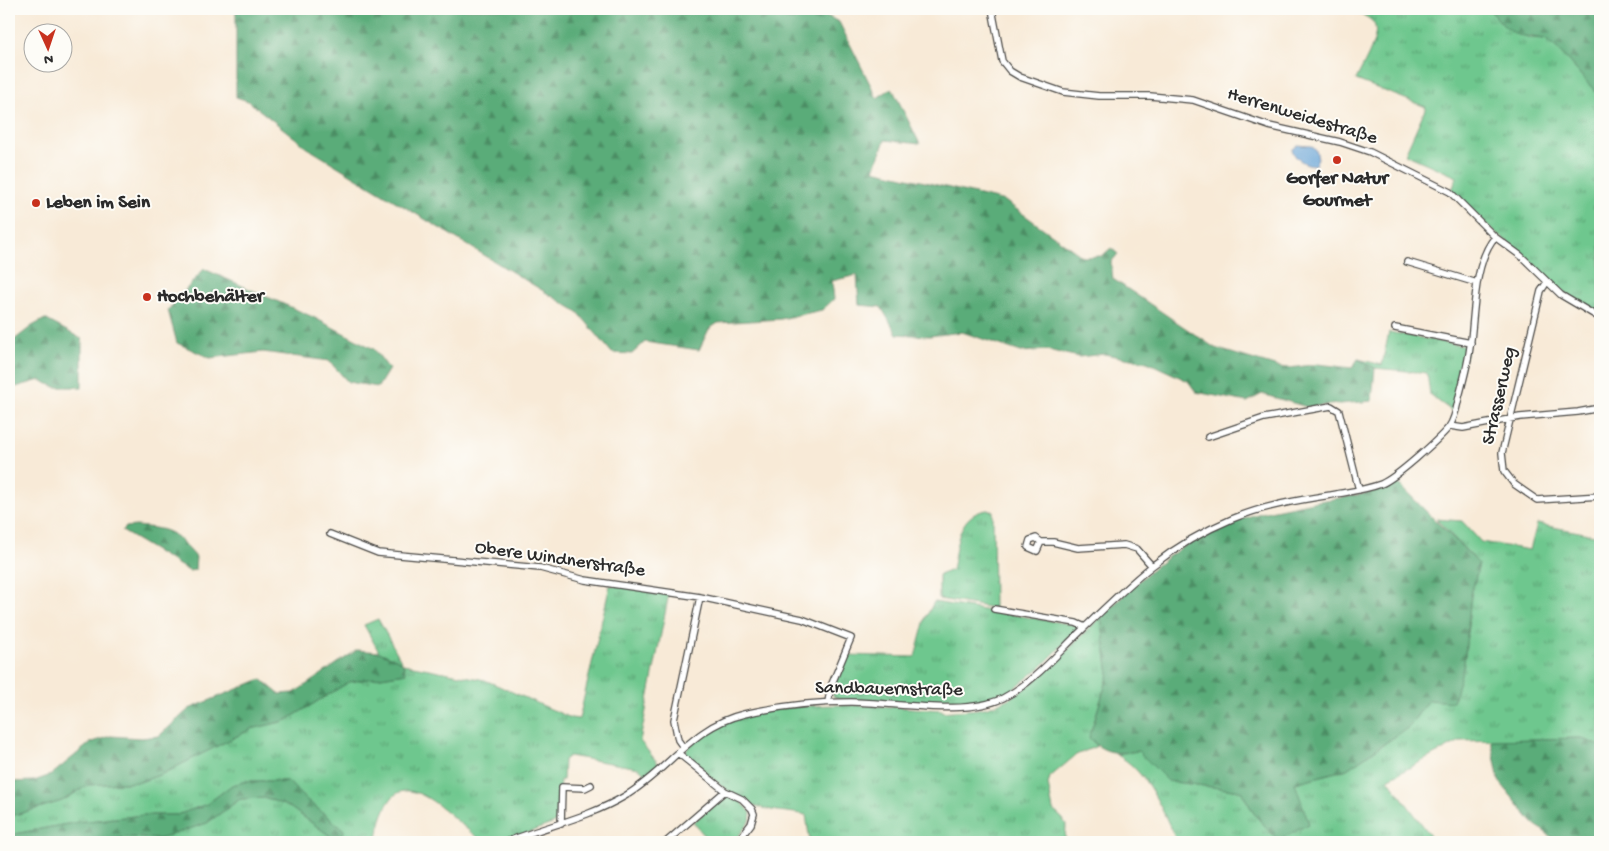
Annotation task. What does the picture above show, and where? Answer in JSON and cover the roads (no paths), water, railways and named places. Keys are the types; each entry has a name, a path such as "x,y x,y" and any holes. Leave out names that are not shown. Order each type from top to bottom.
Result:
{"street":[{"name":"Herrenweidestraße","path":"992,9 1002,61 1010,71 1034,84 1056,91 1082,94 1193,100 1269,126 1340,142 1370,152 1440,186 1460,201 1494,237 1521,256 1573,304 1600,318"},
{"path":"1494,237 1487,248 1478,283 1471,343 1450,426 1463,428 1509,419 1600,408"},
{"path":"1407,262 1478,283"},
{"name":"Strasserweg","path":"1547,282 1541,291 1501,459 1504,471 1514,484 1537,500 1600,496"},
{"path":"1395,328 1471,343"},
{"path":"1208,437 1264,418 1331,406 1339,411 1359,490"},
{"name":"Sandbauernstraße","path":"506,842 561,824 624,796 657,774 683,747 706,730 740,715 766,709 828,702 966,707 984,705 1000,700 1029,681 1151,565 1177,546 1233,518 1284,504 1359,490 1390,479 1450,426"},
{"name":"Obere Windnerstraße","path":"330,534 378,553 540,568 585,580 700,596 802,619 851,638 831,686 828,702"},
{"path":"1041,542 1053,542 1078,548 1116,545 1132,546 1151,565"},
{"path":"683,747 678,740 674,720 700,596"},
{"path":"994,609 1076,623 1085,627"},
{"path":"678,753 725,791 748,804 754,814 751,824 737,842"},
{"path":"561,824 562,787 585,788 591,785"},
{"path":"666,842 725,791"}],"water":[{"path":"1298,145 1311,146 1316,150 1318,158 1315,165 1304,163 1295,156 1292,150"}],"place":[{"name":"Gorfer Natur Gourmet","path":"1337,160"},
{"name":"Leben im Sein","path":"36,203"},
{"name":"Hochbehälter","path":"147,297"}]}
